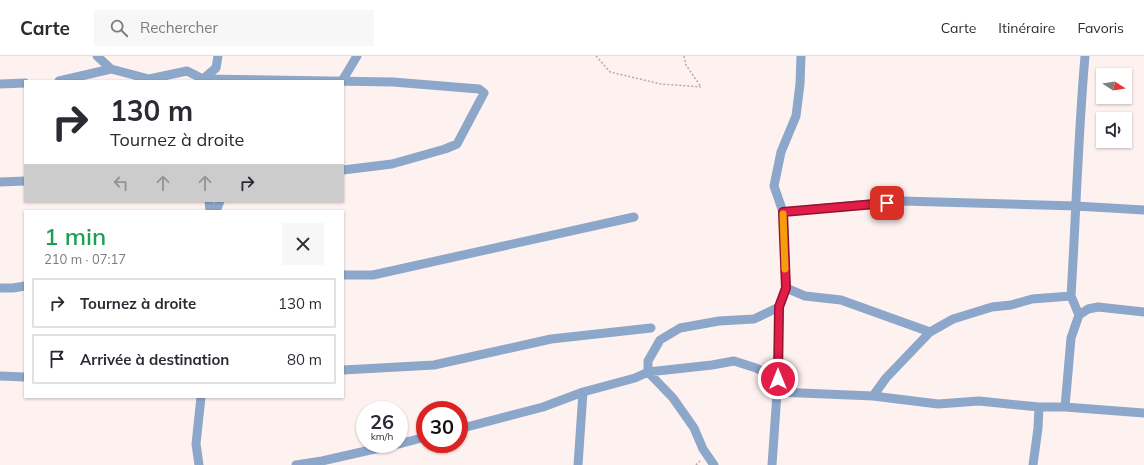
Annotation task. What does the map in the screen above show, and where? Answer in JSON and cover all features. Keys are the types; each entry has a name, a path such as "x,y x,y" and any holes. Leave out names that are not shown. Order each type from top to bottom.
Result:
{"street":[{"path":"97,56 111,69"},
{"path":"63,80 111,69 149,79 187,71 203,80 216,68 218,56"},
{"path":"343,80 357,56"},
{"path":"772,465 778,379 779,307 786,288 783,212 774,186 781,152 796,116 800,84 801,56"},
{"path":"1079,315 1071,296 1076,206 1076,170 1085,56"},
{"path":"344,81 393,82 479,89 484,93 457,144 445,149 392,164 344,170"},
{"path":"0,84 24,83"},
{"path":"0,182 24,181"},
{"path":"783,212 902,201 1076,206 1144,210"},
{"path":"344,275 372,275 634,217"},
{"path":"0,288 24,286"},
{"path":"786,288 804,296 841,300 930,332"},
{"path":"873,396 886,378 930,332 953,320 992,307 1011,306 1032,299 1071,296"},
{"path":"714,465 703,449 694,428 673,398 648,372 648,361 660,340 680,328 719,322 754,319 779,307"},
{"path":"1065,407 1071,338 1079,315 1088,309 1098,307 1144,312"},
{"path":"344,370 434,364 551,339 651,328"},
{"path":"468,427 543,407 583,392 635,378 648,372 734,361 756,368 778,379"},
{"path":"0,376 24,378"},
{"path":"578,465 583,392"},
{"path":"777,392 873,396 938,404 979,401 1039,407 1065,407 1144,413"},
{"path":"199,465 196,444 201,398"},
{"path":"1032,465 1038,428 1039,407"},
{"path":"296,465 358,453"}],"path":[{"path":"596,56 610,72 661,84 701,87 686,64 684,56"}],"slow traffic":[{"path":"783,214 785,269"}],"route":[{"path":"778,379 779,307 786,288 783,212 887,203"}]}
